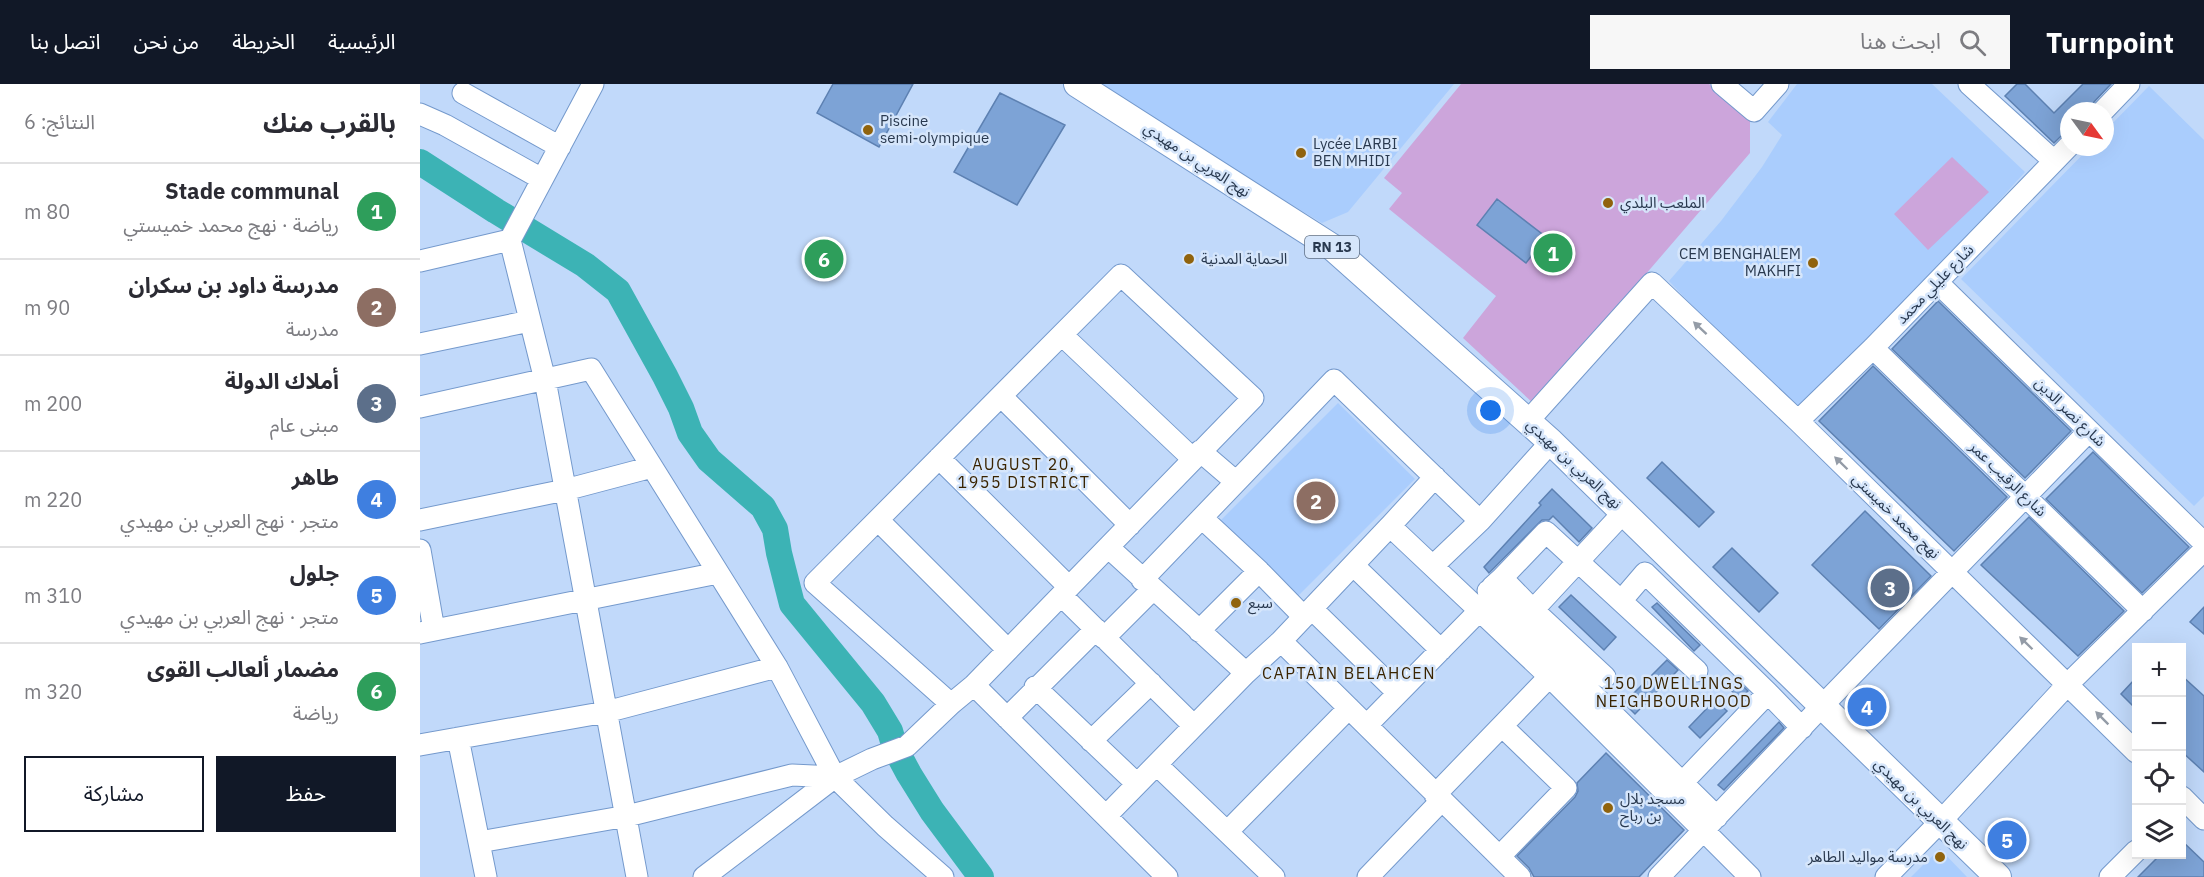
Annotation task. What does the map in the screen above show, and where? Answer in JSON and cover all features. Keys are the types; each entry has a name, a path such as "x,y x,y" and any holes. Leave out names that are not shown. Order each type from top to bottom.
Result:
{"main road":[{"name":"نهج العربي بن مهيدي","path":"1083,86 1332,247 1551,442 1939,823 1998,877"}],"street":[{"path":"1722,84 1754,111 1778,84"},
{"path":"1971,84 2054,161"},
{"path":"2112,102 2129,84"},
{"path":"587,86 560,147 513,235 530,321 545,380 637,877"},
{"path":"445,125 465,88 560,147"},
{"path":"420,114 445,125 542,179"},
{"name":"شارع عليلي محمد","path":"1798,421 1873,348 2060,155"},
{"path":"420,261 513,235"},
{"path":"704,877 835,777 872,759 907,746 951,704 974,686 1253,398 1121,275 815,583 951,704"},
{"name":"نهج محمد خميستي","path":"1528,421 1652,282 1798,421 2135,751"},
{"name":"شارع نصر الدين","path":"1937,282 2204,543"},
{"path":"420,344 530,321"},
{"path":"1062,335 1197,455 1235,482"},
{"name":"شارع الرقيب عمر","path":"1873,348 2143,611"},
{"path":"420,407 591,369 777,667 835,777 885,826 943,877"},
{"path":"1007,718 1035,688 1100,633 1148,584 1202,518 1334,380 1480,521"},
{"path":"1001,396 1130,525"},
{"path":"1659,877 2090,431"},
{"path":"1434,565 1480,521 1551,442"},
{"path":"939,459 1066,591 1100,633 1194,726"},
{"path":"420,520 565,490 652,466"},
{"path":"1106,816 1246,673 1281,641 1435,477"},
{"path":"1533,610 1624,512"},
{"path":"1202,518 1398,693"},
{"path":"878,520 1008,650"},
{"path":"1390,526 1434,565 1486,595 1533,610 1605,677"},
{"path":"1367,725 1441,650 1486,595 1546,532 1697,671"},
{"path":"1108,547 1246,673"},
{"path":"420,550 427,632 718,573"},
{"path":"1886,877 2068,684 2204,550"},
{"path":"1353,566 1441,650"},
{"path":"1199,631 1259,571"},
{"path":"1621,601 1645,573 1802,728"},
{"path":"1486,595 1550,676 1710,824"},
{"path":"1486,595 1683,783 1710,824 1750,877"},
{"path":"1281,641 1520,877"},
{"path":"420,745 606,712 777,667"},
{"path":"1368,877 1502,726 1550,676"},
{"path":"1091,741 1151,683"},
{"path":"974,686 1167,877"},
{"path":"1035,688 1137,784"},
{"path":"1683,783 1768,693"},
{"path":"1227,832 1349,708"},
{"path":"1500,856 1566,788 1502,726"},
{"path":"458,738 486,877"},
{"path":"1157,765 1274,877"},
{"path":"479,842 627,816 792,775 835,777"},
{"path":"2186,804 2204,819"},
{"path":"2110,877 2132,854"}],"shaded area":[{"name":"Lycée LARBI BEN MHIDI","path":"1104,84 1454,84 1348,212 1322,223 1106,93"},
{"path":"1461,84 1709,84 1750,116 1750,153 1534,404 1463,338 1496,296 1389,209 1402,193 1384,178"},
{"name":"CEM BENGHALEM MAKHFI","path":"1797,84 1932,84 2025,172 1959,245 1798,408 1707,322 1669,281 1721,221 1762,167 1782,135 1768,122"},
{"path":"2149,86 2204,140 2204,496 2194,506 1961,279 2081,156 2114,156 2114,122"},
{"path":"1952,157 1989,192 1928,250 1894,214"},
{"path":"1338,403 1415,479 1295,599 1218,523"},
{"name":"مدرسة مواليد الطاهر","path":"1940,849 1967,877 1911,877 1924,864"}],"building":[{"name":"Piscine semi-olympique","path":"833,84 913,84 879,147 817,113"},
{"path":"2017,84 2025,84 2054,113 2060,107 2060,137 2054,143 2005,96"},
{"path":"2083,84 2111,84 2094,102 2065,102"},
{"path":"1000,93 1065,125 1017,205 954,172"},
{"path":"1497,199 1546,237 1526,263 1477,225"},
{"path":"1938,301 2071,431 2025,478 1892,349"},
{"path":"1873,366 2007,497 1954,551 1819,421"},
{"path":"2093,452 2189,547 2142,593 2046,499"},
{"path":"1662,462 1714,512 1699,527 1647,478"},
{"path":"1552,489 1592,528 1579,542 1553,516 1549,520 1542,520 1489,573 1484,567 1541,505 1539,503"},
{"path":"1865,511 1931,576 1879,629 1812,565"},
{"path":"2029,517 2124,611 2078,656 1981,565"},
{"path":"1732,548 1778,593 1759,612 1713,567"},
{"path":"1571,595 1616,637 1604,650 1559,607"},
{"path":"1657,603 1700,645 1694,651 1652,607"},
{"path":"2204,607 2204,634 2190,622"},
{"path":"1667,660 1678,670 1635,714 1624,703"},
{"path":"1736,679 1748,691 1739,699 1728,687"},
{"path":"2186,680 2204,696 2204,772 2186,756"},
{"path":"2132,682 2132,705 2121,694"},
{"path":"1715,700 1727,711 1700,738 1689,727"},
{"path":"1779,722 1784,728 1724,790 1718,785"},
{"name":"مسجد بلال بن رباح","path":"1606,753 1684,830 1639,877 1534,877 1517,856 1575,797 1578,791 1577,783"},
{"path":"2186,845 2204,862 2204,877 2138,877 2156,859 2186,859"}],"waterway":[{"path":"420,162 585,265 618,291 665,376 690,433 709,460 763,507 775,529 792,604 873,703 890,731 895,748 909,774 932,811 981,877"}],"place":[{"name":"Piscine semi-olympique","path":"868,130"},
{"name":"Lycée LARBI BEN MHIDI","path":"1301,153"},
{"name":"الملعب البلدي","path":"1608,203"},
{"name":"Stade communal","path":"1553,253"},
{"name":"مضمار ألعالب القوى","path":"824,259"},
{"name":"الحماية المدنية","path":"1189,259"},
{"name":"CEM BENGHALEM MAKHFI","path":"1813,263"},
{"name":"مدرسة داود بن سكران","path":"1316,501"},
{"name":"أملاك الدولة","path":"1890,588"},
{"name":"سبع","path":"1236,603"},
{"name":"طاهر","path":"1867,707"},
{"name":"مسجد بلال بن رباح","path":"1608,808"},
{"name":"جلول","path":"2007,840"},
{"name":"مدرسة مواليد الطاهر","path":"1940,857"}],"district":[{"name":"AUGUST 20, 1955 DISTRICT","path":"1024,473"},
{"name":"CAPTAIN BELAHCEN","path":"1349,673"},
{"name":"150 DWELLINGS NEIGHBOURHOOD","path":"1674,692"}]}
